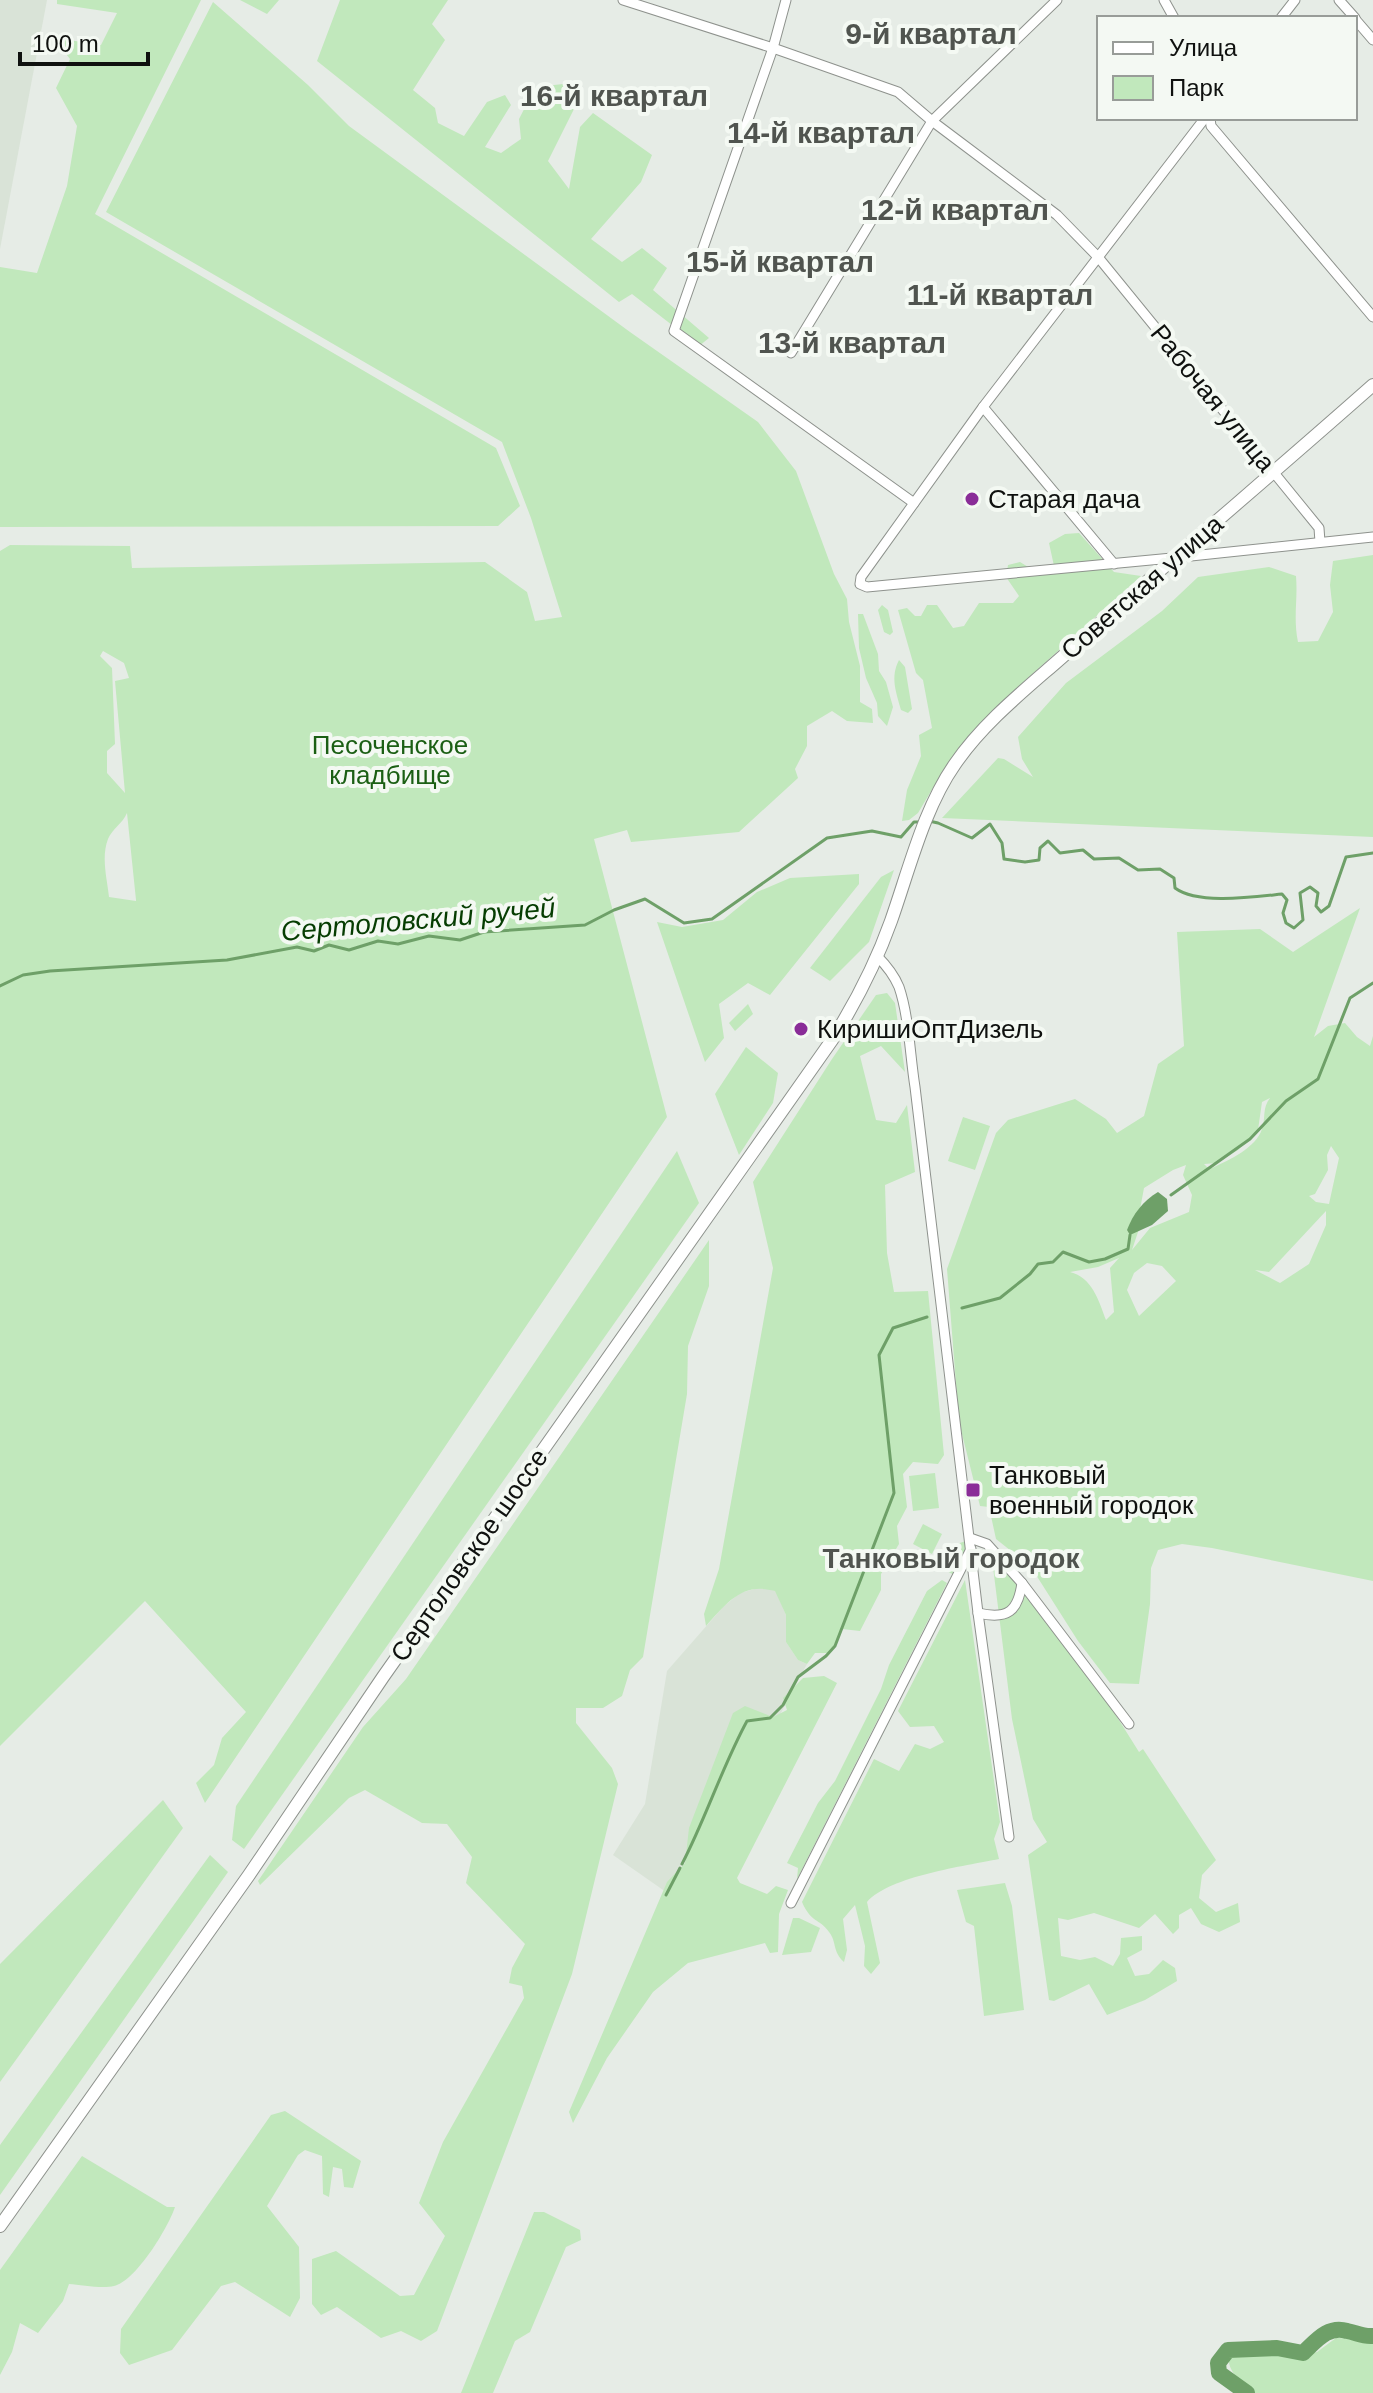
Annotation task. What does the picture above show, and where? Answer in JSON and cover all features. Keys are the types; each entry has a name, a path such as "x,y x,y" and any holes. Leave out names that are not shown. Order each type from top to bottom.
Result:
{"main road":[{"name":"Советская улица","path":"919,843 942,783 993,720 1172,558 1373,385"},
{"name":"Сертоловское шоссе","path":"0,2226 825,1051 856,1001 877,956 919,843"}],"street":[{"name":"Рабочая улица","path":"623,0 898,92 1057,215 1098,257 1319,528 1320,542"},
{"path":"786,0 773,48 674,331 914,503"},
{"path":"791,353 932,121 1057,0"},
{"path":"1283,16 1295,0"},
{"path":"1339,0 1353,16"},
{"path":"1357,20 1373,40"},
{"path":"1205,120 983,407 861,577 860,584 867,587 1373,537"},
{"path":"1208,120 1373,317"},
{"path":"983,407 1114,564"},
{"path":"877,956 892,972 898,985 915,1087 978,1613 1009,1837"},
{"path":"971,1543 987,1544 1022,1583 1129,1724"},
{"path":"791,1903 971,1543"},
{"path":"978,1613 1002,1614 1013,1609 1018,1603 1022,1583"}],"shaded area":[{"path":"0,0 47,0 0,249"},
{"path":"1158,1192 1167,1199 1168,1211 1152,1225 1130,1235 1127,1230 1135,1213"},
{"path":"762,1587 776,1591 786,1615 786,1642 798,1660 807,1664 774,1726 666,1892 613,1855 645,1804 667,1671 723,1607 740,1593"}],"green space":[{"path":"57,0 201,0 95,214 496,448 520,506 498,526 0,527 0,267 37,273 67,186 77,126 56,88 70,59 56,38 101,45 117,13 57,4"},
{"path":"240,0 279,0 267,14"},
{"path":"340,0 448,0 432,24 445,40 413,90 435,108 438,123 464,136 487,102 505,95 511,105 485,147 501,153 521,139 519,119 534,90 572,83 580,97 548,161 569,189 580,127 593,113 652,155 641,182 591,239 622,262 642,248 667,268 653,290 709,338 699,346 632,294 619,302 317,61"},
{"name":"Песоченское кладбище","path":"213,2 308,85 349,126 758,422 796,471 834,574 847,599 849,622 860,666 860,702 872,709 873,723 847,721 832,711 807,726 807,746 795,769 798,778 739,832 631,842 627,830 594,839 667,1117 205,1803 196,1783 214,1765 222,1738 246,1712 145,1601 0,1746 0,551 10,545 130,546 132,568 485,562 527,592 535,621 562,617 531,518 502,442 106,212","holes":["103,651 124,663 129,678 115,681 125,793 107,773 107,751 115,744 112,668 100,656","127,813 136,900 136,901 109,897 105,868 108,839"]},
{"path":"1079,533 1114,572 1141,576 1007,697 946,766 918,813 902,821 907,790 921,756 919,735 932,728 923,680 916,673 898,610 907,608 915,616 921,616 927,605 937,605 953,628 964,626 979,603 1013,603 1019,596 1006,577 1008,565 1020,562 1038,573 1054,566 1049,543 1065,534"},
{"path":"1373,555 1373,837 942,818 998,758 1033,777 1022,759 1018,737 1066,683 1162,611 1198,577 1269,567 1296,576 1298,642 1318,641 1333,612 1330,585 1333,561"},
{"path":"882,605 888,610 893,632 890,635 884,632 878,610"},
{"path":"858,614 863,614 893,707 887,726 878,716 877,703 866,678 859,648"},
{"path":"899,660 905,667 912,709 908,713 901,710 895,685"},
{"path":"894,870 869,942 830,981 810,968 881,877"},
{"path":"859,874 859,884 770,995 748,983 719,1004 724,1038 705,1062 657,922 682,927 723,920 757,892 790,878"},
{"path":"1360,908 1314,1037 1328,1026 1345,1023 1370,1046 1373,1036 1373,1581 1212,1548 1182,1544 1158,1550 1151,1568 1150,1604 1139,1684 1110,1683 1078,1641 1031,1567 996,1539 989,1507 980,1506 959,1422 947,1269 996,1133 1008,1120 1075,1099 1106,1119 1117,1133 1144,1116 1158,1064 1184,1046 1177,932 1260,929 1293,952","holes":["1270,1098 1259,1136 1234,1157 1208,1168 1204,1164 1217,1163 1238,1150 1258,1130 1262,1102","1331,1146 1339,1158 1329,1204 1316,1202 1309,1196 1315,1194 1328,1170 1327,1155","1186,1165 1183,1175 1192,1195 1189,1212 1150,1228 1132,1250 1142,1220 1139,1215 1144,1188","1326,1211 1326,1225 1309,1264 1280,1283 1255,1270 1269,1272","1119,1258 1110,1268 1114,1312 1106,1320 1089,1284 1070,1272 1098,1267","1147,1263 1162,1266 1176,1281 1139,1316 1127,1290 1134,1273"]},
{"path":"887,993 895,1003 905,1072 881,1046 860,1056 876,1120 896,1123 907,1105 915,1172 885,1185 887,1253 894,1292 928,1291 944,1455 938,1464 913,1462 903,1474 907,1507 897,1526 899,1544 881,1574 881,1590 860,1631 842,1629 830,1653 815,1653 807,1664 798,1660 786,1642 786,1615 775,1591 753,1589 736,1596 706,1626 704,1614 719,1569 773,1268 753,1182 876,995"},
{"path":"748,1004 753,1014 735,1031 729,1023"},
{"path":"746,1047 778,1073 773,1103 739,1155 715,1094"},
{"path":"963,1117 990,1126 975,1170 948,1161"},
{"path":"677,1151 699,1203 244,1849 232,1840 236,1806"},
{"path":"709,1240 709,1286 688,1346 687,1394 643,1657 630,1670 622,1696 603,1708 576,1708 576,1723 612,1768 618,1784 572,1974 437,2331 421,2341 401,2331 381,2338 337,2307 321,2315 312,2304 312,2259 336,2251 400,2296 414,2295 445,2236 419,2203 443,2142 524,1998 522,1986 509,1983 512,1968 525,1944 466,1883 472,1857 447,1824 422,1823 365,1790 349,1798 260,1885 258,1881 363,1727 406,1679"},
{"path":"935,1473 939,1508 913,1511 909,1476"},
{"path":"923,1524 942,1534 932,1554 913,1544"},
{"path":"966,1541 967,1550 954,1575 936,1565 944,1548"},
{"path":"991,1551 1107,1701 1139,1752 1143,1749 1216,1860 1202,1875 1199,1898 1216,1912 1238,1903 1240,1922 1219,1932 1201,1924 1191,1908 1179,1915 1179,1928 1173,1934 1155,1914 1139,1928 1094,1913 1068,1920 1058,1918 1061,1956 1080,1960 1095,1957 1113,1966 1120,1954 1121,1938 1142,1936 1142,1950 1127,1958 1135,1976 1149,1974 1163,1960 1175,1968 1177,1981 1145,2000 1107,2015 1089,1984 1054,2001 1049,2000 1028,1855 1047,1842 1033,1819 1012,1719"},
{"path":"942,1580 947,1583 797,1879 798,1868 787,1863 818,1803 835,1781 927,1591"},
{"path":"965,1580 1000,1822 994,1839 999,1859 910,1879 878,1893 867,1902 880,1963 871,1974 864,1966 865,1946 855,1905 843,1919 847,1950 844,1962 829,1932 809,1914 802,1902 874,1759 899,1771 915,1744 930,1749 944,1742 934,1726 910,1727 898,1711"},
{"path":"824,1676 837,1683 737,1878 740,1883 767,1894 776,1886 788,1890 779,1914 778,1952 770,1953 765,1943 688,1963 653,1992 607,2058 573,2123 569,2112 667,1882 685,1863 689,1828 733,1713 745,1706 773,1717 787,1710 783,1698 803,1678"},
{"path":"163,1800 183,1828 0,2082 0,1964"},
{"path":"210,1855 228,1872 0,2195 0,2145"},
{"path":"1005,1883 1012,1906 1024,2010 984,2016 974,1926 966,1922 957,1890"},
{"path":"793,1918 820,1928 811,1952 782,1955"},
{"path":"285,2111 361,2161 353,2188 344,2187 342,2169 333,2167 329,2197 323,2194 322,2156 305,2150 298,2155 267,2206 299,2247 300,2298 290,2317 235,2282 221,2286 172,2350 129,2365 120,2353 121,2329 271,2115"},
{"path":"82,2156 167,2207 175,2207 150,2252 123,2282 104,2287 69,2284 63,2301 38,2333 20,2323 12,2352 0,2375 0,2270"},
{"path":"534,2212 544,2212 580,2230 581,2240 566,2247 530,2332 515,2341 493,2393 461,2393"},
{"path":"1336,2338 1373,2339 1373,2393 1252,2393 1230,2366 1229,2355 1240,2351 1258,2353 1274,2350 1297,2356 1317,2352"}],"waterway":[{"name":"Сертоловский ручей","path":"929,821 972,838 990,824 1002,843 1004,859 1039,860 1040,848 1048,841 1060,853 1083,850 1094,859 1119,858 1138,870 1160,869 1174,878 1175,888 1197,897 1282,894 1287,900 1283,913 1286,923 1294,928 1303,920 1300,893 1310,887 1318,893 1316,906 1321,912 1329,906 1346,857 1373,853"},
{"name":"Сертоловский ручей","path":"0,986 23,975 50,971 227,960 297,947 314,951 329,945 349,950 378,941 398,944 429,936 460,940 484,932 585,925 645,899 684,923 712,919 827,838 872,831 901,837 914,822 922,822"},
{"path":"1171,1195 1250,1139 1286,1101 1318,1079 1350,998 1373,983"},
{"path":"962,1308 1000,1298 1038,1264 1053,1262 1063,1252 1089,1262 1105,1259 1128,1249 1130,1235"},
{"path":"682,1864 747,1721 770,1718 783,1705 798,1677 835,1646 894,1493 879,1355 893,1328 927,1317"},
{"path":"666,1895 680,1868"},
{"path":"1247,2393 1219,2373 1218,2363 1228,2350 1277,2348 1303,2353 1323,2335 1334,2330 1373,2336"}],"place":[{"name":"Старая дача","path":"972,499"},
{"name":"КиришиОптДизель","path":"801,1029"},
{"name":"Танковый военный городок","path":"973,1490"}],"district":[{"name":"9-й квартал","path":"931,34"},
{"name":"16-й квартал","path":"614,96"},
{"name":"14-й квартал","path":"821,133"},
{"name":"12-й квартал","path":"955,210"},
{"name":"15-й квартал","path":"780,262"},
{"name":"11-й квартал","path":"1000,295"},
{"name":"13-й квартал","path":"852,343"},
{"name":"Танковый городок","path":"951,1558"}]}
